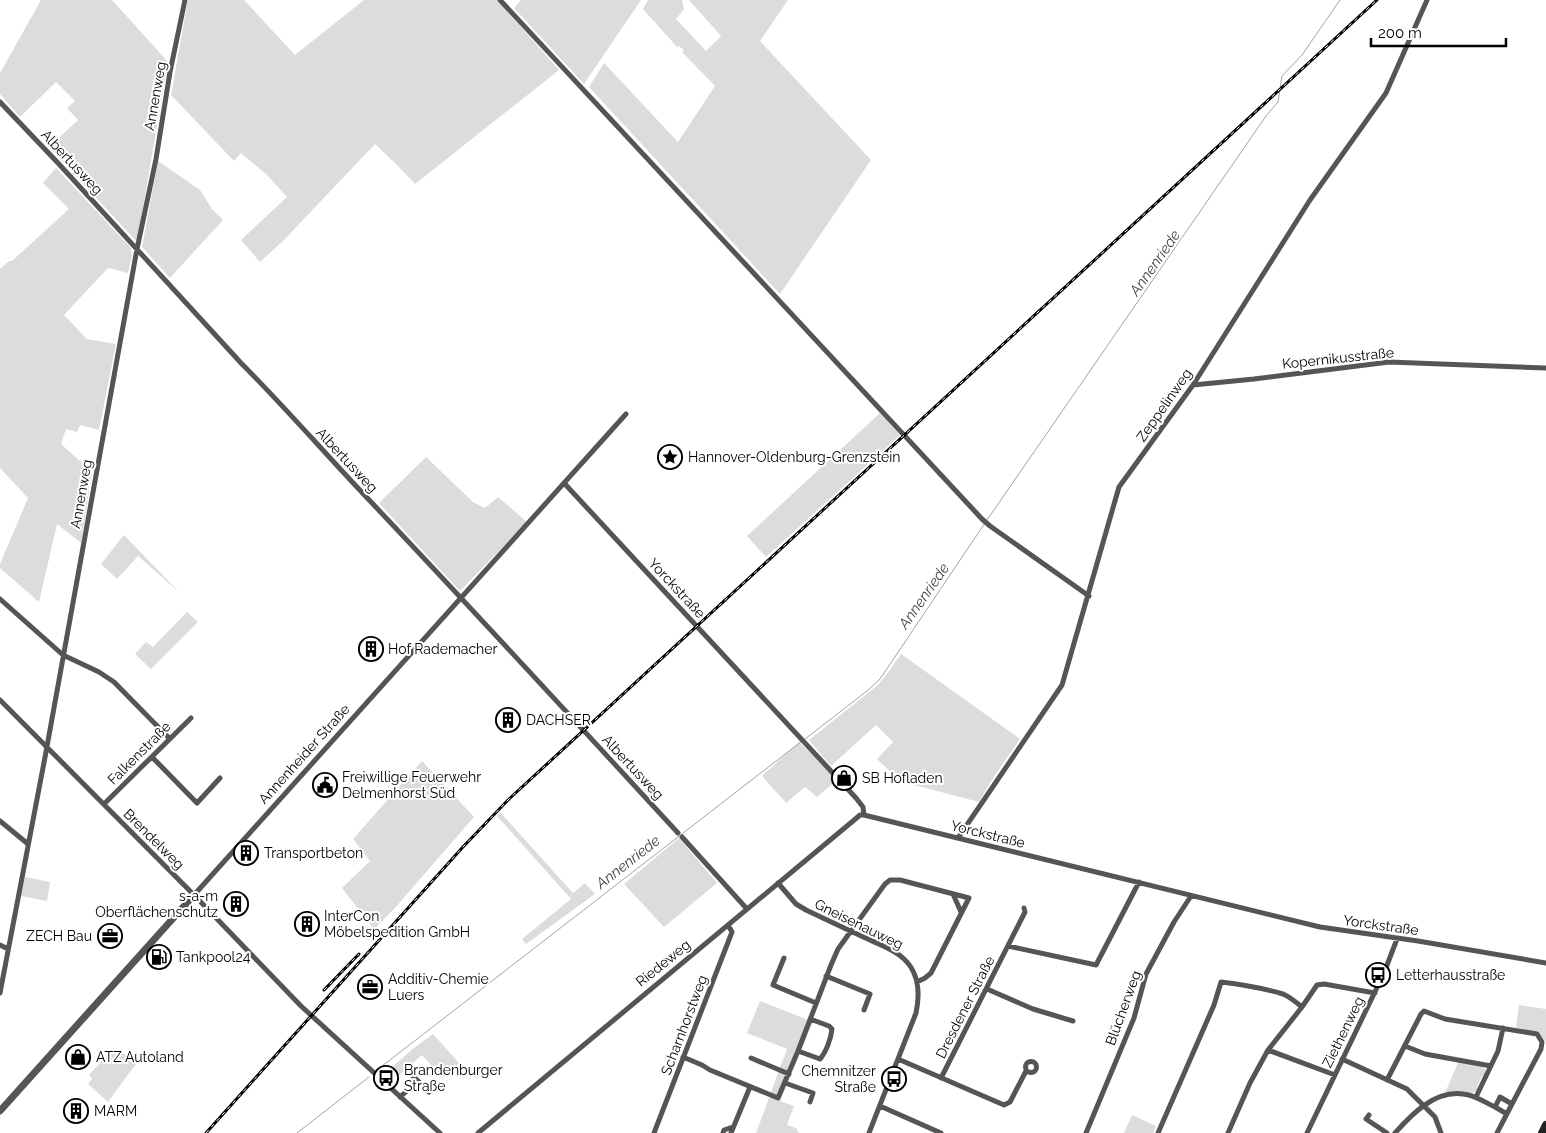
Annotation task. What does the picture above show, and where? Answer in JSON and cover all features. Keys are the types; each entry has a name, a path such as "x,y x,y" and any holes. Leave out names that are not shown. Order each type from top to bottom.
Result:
{"main road":[{"path":"1542,1133 1546,1125"}],"street":[{"name":"Annenweg","path":"0,993 156,159 170,72 185,0"},
{"path":"500,0 982,519 1089,596"},
{"name":"Zeppelinweg","path":"958,838 1062,685 1119,486 1193,385 1310,200 1386,93 1427,0"},
{"name":"Albertusweg","path":"0,102 678,832"},
{"name":"Kopernikusstraße","path":"1193,385 1389,362 1546,368"},
{"name":"Annenheider Straße","path":"0,1111 626,414"},
{"name":"Yorckstraße","path":"564,483 856,798 863,807 864,814 1320,927 1546,962"},
{"path":"0,599 63,655 99,672 114,682 170,739"},
{"name":"Brendelweg","path":"0,700 194,895 301,1006 440,1133"},
{"name":"Falkenstraße","path":"104,804 191,718"},
{"path":"152,757 197,803 220,778"},
{"name":"Riedeweg","path":"478,1133 860,815 864,814"},
{"path":"0,821 28,844"},
{"path":"682,838 747,909"},
{"path":"683,1057 778,1098 838,949 885,884 890,880 900,880 969,898 931,973 917,982"},
{"name":"Dresdener Straße","path":"1008,946 1096,965 1139,882"},
{"name":"Gneisenauweg","path":"778,883 796,904 903,958 912,969 917,982 919,999 916,1013 869,1133"},
{"path":"953,894 961,912"},
{"name":"Blücherweg","path":"1086,1133 1134,1018 1146,974 1190,896"},
{"name":"Dresdener Straße","path":"941,1078 1025,912 1024,908"},
{"name":"Scharnhorstweg","path":"654,1133 732,932 728,925"},
{"name":"Ziethenweg","path":"1307,1133 1375,992 1398,939"},
{"path":"0,944 8,949"},
{"path":"784,958 773,986 816,1003"},
{"path":"826,976 870,994 864,1010"},
{"path":"1158,1133 1214,1005 1221,982 1282,994 1302,1007"},
{"path":"1228,1133 1250,1083 1268,1050 1317,985 1375,992"},
{"path":"987,989 1033,1009 1073,1021"},
{"path":"1387,1080 1421,1014 1424,1012 1445,1019 1536,1034 1542,1042 1541,1049 1497,1133"},
{"path":"798,1051 820,1059 831,1035 832,1029 829,1026 810,1019"},
{"path":"1476,1097 1498,1051 1503,1028"},
{"path":"1405,1046 1425,1054 1491,1066"},
{"path":"1268,1050 1335,1075"},
{"path":"751,1058 789,1074"},
{"path":"898,1059 1004,1105 1010,1102 1026,1070"},
{"path":"1342,1059 1407,1089 1435,1117 1441,1133"},
{"path":"407,1070 429,1092"},
{"path":"400,1097 418,1081"},
{"path":"785,1082 813,1094 810,1102"},
{"path":"723,1133 724,1130 732,1130 750,1087"},
{"path":"1395,1133 1404,1122 1424,1105 1442,1096 1463,1094 1476,1097 1507,1114"},
{"path":"1495,1107 1500,1097 1512,1104"},
{"path":"880,1106 939,1133"},
{"path":"1362,1125 1367,1117 1387,1133"}],"shaded area":[{"path":"41,0 112,0 168,62 137,242 49,147 78,120 67,108 75,101 56,82 20,117 0,94 0,73"},
{"path":"188,0 244,0 295,55 364,0 497,0 559,70 415,184 375,144 284,240 260,262 241,240 287,197 267,175 241,153 234,161 171,95"},
{"path":"521,0 641,0 584,84 514,8"},
{"path":"648,0 682,0 684,9 676,19 706,51 721,36 689,0 788,0 760,41 871,160 780,294 589,87 604,63 678,142 715,86 682,52 684,50 679,46 677,47 643,9"},
{"path":"158,161 200,190 212,209 223,220 170,278 142,247"},
{"path":"56,168 131,248 132,256 128,273 108,268 64,315 87,339 116,344 99,430 80,425 77,432 66,429 61,444 92,472 81,543 57,524 39,602 0,568 28,498 0,468 0,269 9,261 12,261 69,209 43,183"},
{"path":"880,413 900,435 766,557 747,536"},
{"path":"426,457 473,502 485,508 498,497 527,522 460,591 379,503"},
{"path":"124,535 179,592 138,556 117,579 101,564"},
{"path":"187,612 198,622 151,669 135,654 146,642 153,647"},
{"path":"901,654 1020,739 979,802 903,782 904,780 897,778 877,759 893,742 876,725 831,766 809,740 878,685"},
{"path":"799,742 838,779 817,797 805,787 786,803 762,776"},
{"path":"422,761 474,817 394,909 374,929 342,888 370,861 353,839"},
{"path":"500,812 573,893 585,883 595,894 526,944 522,939 571,899 497,816"},
{"path":"679,838 717,883 664,927 624,884"},
{"path":"25,877 50,882 47,901 21,896"},
{"path":"760,1001 813,1022 780,1101 794,1106 787,1125 796,1128 799,1133 756,1133 787,1049 747,1033"},
{"path":"1519,1005 1546,1009 1546,1042 1538,1032 1516,1028"},
{"path":"433,1034 459,1063 443,1078 422,1055 389,1084 385,1073"},
{"path":"113,1049 139,1061 108,1102 88,1084 92,1079 89,1075"},
{"path":"1458,1063 1483,1068 1485,1069 1485,1075 1482,1076 1477,1087 1478,1089 1472,1094 1444,1095"},
{"path":"1132,1115 1156,1126 1153,1133 1124,1133"}],"waterway":[{"name":"Annenriede","path":"987,520 1266,116 1278,102 1282,76 1302,55 1340,0"},
{"name":"Annenriede","path":"805,739 880,679 985,523"},
{"name":"Annenriede","path":"377,1070 802,741"},
{"name":"Annenriede","path":"297,1133 369,1077"}],"railway":[{"path":"206,1133 462,848 509,799 1377,0"},
{"path":"324,990 359,954"}],"place":[{"name":"Hannover-Oldenburg-Grenzstein","path":"670,457"},
{"name":"Hof Rademacher","path":"371,649"},
{"name":"DACHSER","path":"508,720"},
{"name":"SB Hofladen","path":"844,778"},
{"name":"Freiwillige Feuerwehr Delmenhorst Süd","path":"325,785"},
{"name":"Transportbeton","path":"246,853"},
{"name":"s-a-m Oberflächenschutz","path":"236,904"},
{"name":"InterCon Möbelspedition GmbH","path":"307,924"},
{"name":"ZECH Bau","path":"110,936"},
{"name":"Tankpool24","path":"159,957"},
{"name":"Letterhausstraße","path":"1378,975"},
{"name":"Additiv-Chemie Luers","path":"370,987"},
{"name":"ATZ Autoland","path":"78,1057"},
{"name":"Brandenburger Straße","path":"386,1078"},
{"name":"Chemnitzer Straße","path":"894,1079"},
{"name":"MARM","path":"76,1111"}]}
